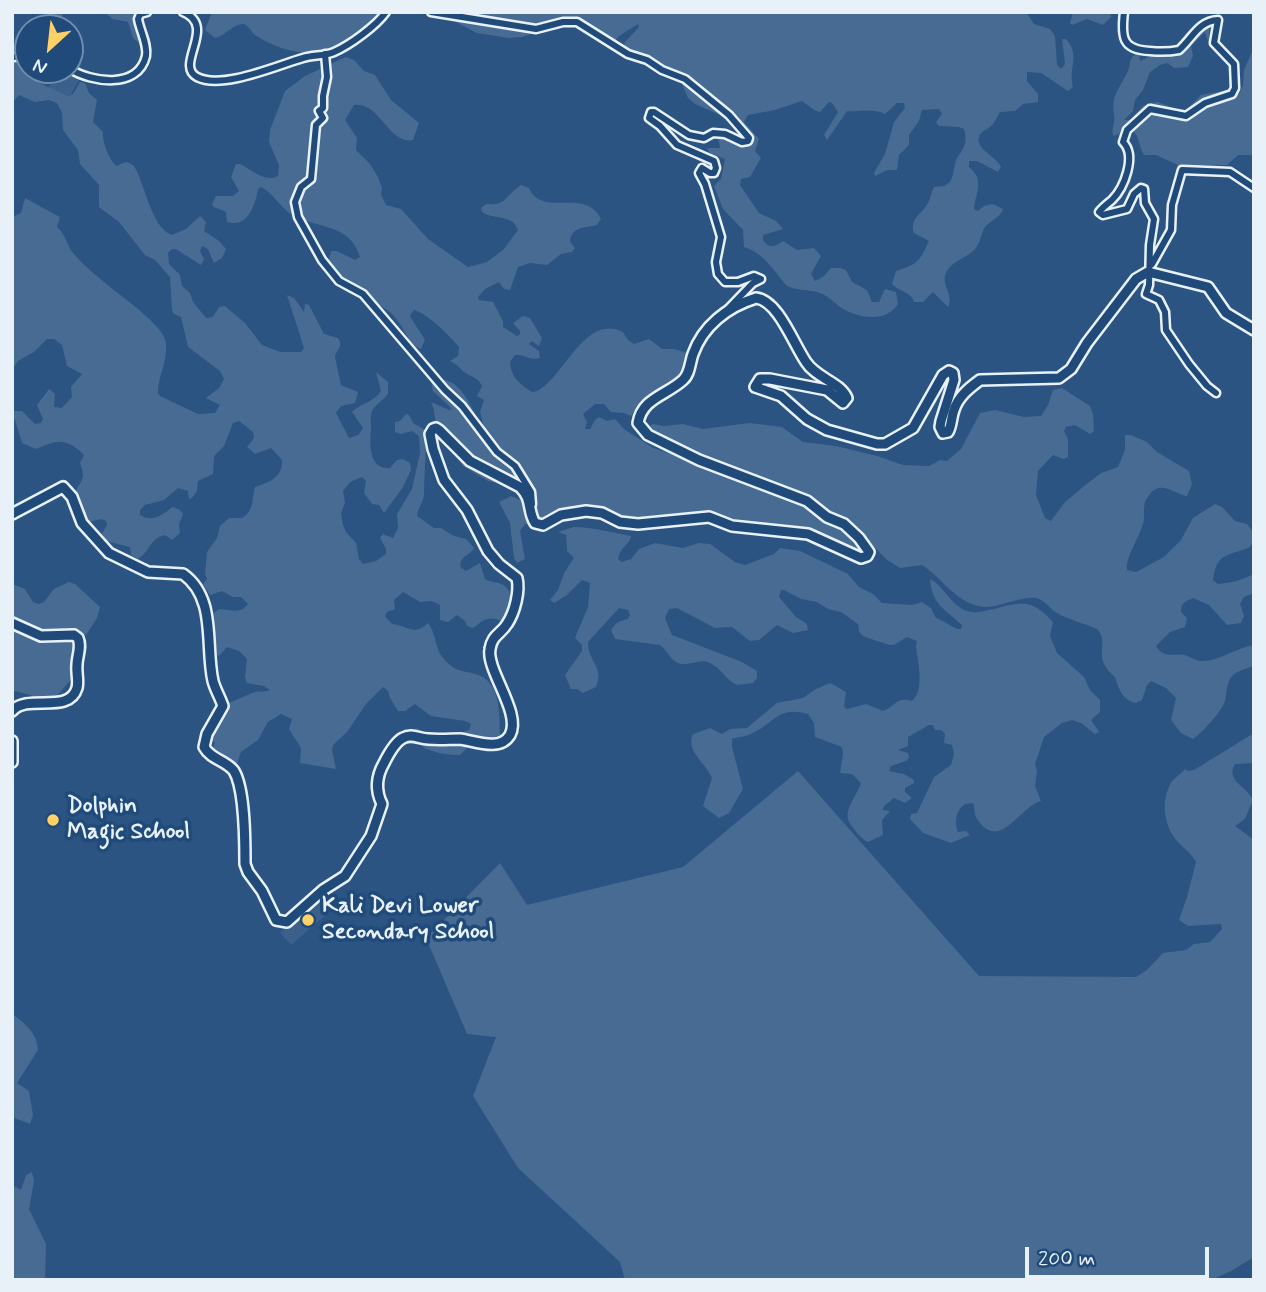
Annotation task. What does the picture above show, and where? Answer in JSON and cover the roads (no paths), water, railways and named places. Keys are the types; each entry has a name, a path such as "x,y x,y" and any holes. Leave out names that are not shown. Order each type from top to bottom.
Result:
{"main road":[{"path":"12,514 63,487 72,497 82,523 109,553 148,572 183,574 193,583 207,616 212,677 223,706 207,734 204,747 209,754 229,766 236,774 243,809 247,872 262,891 276,919 282,923 292,920 323,890 345,876 366,846 382,804 377,791 377,780 384,762 399,739 409,735 493,745 505,742 511,734 512,724 505,692 489,654 493,637 509,621 519,587 517,578 488,551 467,510 444,480 433,449 431,431 436,428 470,461 520,487 532,506 532,519 535,523 542,525 561,515 586,510 602,513 620,522 638,524 709,517 732,526 808,534 856,557 867,556 869,552 859,538 844,524 827,517 807,501 699,460 648,435 638,423 639,415 649,402 687,376 698,343 713,321 756,298 761,298 786,326 813,371 839,388 847,398 843,403 827,390 770,379 760,379 755,387 781,396 807,419 827,430 869,443 885,444 918,424 943,375 949,371 953,373 954,380 941,421 943,433 950,427 952,414 960,397 979,380 1059,378 1071,369 1136,279 1148,272 1208,287 1226,313 1254,330"},
{"path":"12,623 41,636 74,635 80,643 76,666 78,684 71,697 60,702 22,704 12,712"},
{"path":"12,741 12,762"}],"street":[{"path":"84,75 92,79 122,79 138,70 146,56 138,19 147,12"},
{"path":"183,12 190,15 196,23 197,39 190,69 194,76 203,79 242,77 337,51 369,29 386,12"},
{"path":"431,12 536,29 563,22 577,22 628,54 647,60 662,70 685,79 739,125 749,138 748,141 742,142 730,136 713,133 704,138 689,135 654,112 649,118 677,145 714,161 714,173 702,168 699,173 722,237 716,262 721,279 731,282 749,277 759,276 761,279 730,305 726,313"},
{"path":"1124,12 1123,30 1126,43 1134,49 1145,51 1179,50 1193,32 1210,21 1218,20 1213,36 1214,43 1229,56 1235,68 1236,88 1232,94 1205,103 1186,116 1150,109 1125,133 1123,142 1127,146 1128,171 1113,199 1099,212 1103,215 1127,209 1138,190 1144,189 1145,203 1154,219 1146,294 1159,300 1165,312 1166,330 1189,364 1216,393"},
{"path":"325,54 327,77 323,108 319,111 323,118 316,125 311,179 301,187 295,202 298,217 322,260 339,281 363,294 445,390 462,406 497,452 515,466 531,492 532,506"},
{"path":"1148,272 1170,235 1172,205 1182,170 1226,171 1254,188"}],"place":[{"name":"Dolphin Magic School","path":"53,820"},
{"name":"Kali Devi Lower Secondary School","path":"308,920"}]}
